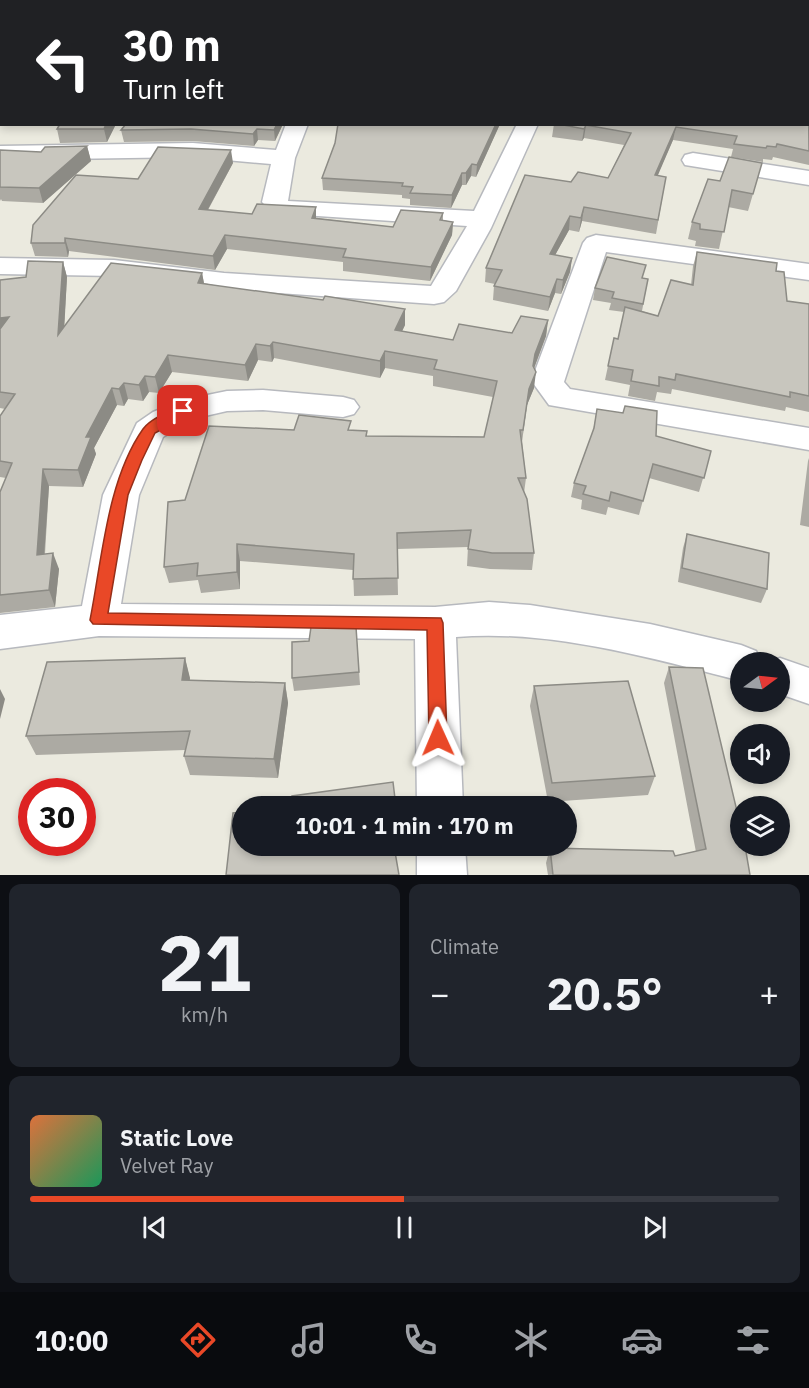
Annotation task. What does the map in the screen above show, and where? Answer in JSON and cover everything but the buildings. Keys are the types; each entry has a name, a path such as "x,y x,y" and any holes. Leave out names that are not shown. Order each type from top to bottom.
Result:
{"street":[{"path":"296,126 284,158 274,202 282,208 481,219"},
{"path":"0,266 114,268 224,281 434,296 442,291 527,126"},
{"path":"0,153 193,150 284,158"},
{"path":"693,160 809,178"},
{"path":"809,272 596,243 550,371 548,383 560,398 809,439"},
{"path":"99,620 121,495 149,431 164,420 183,411 227,401 263,400 343,407"},
{"path":"0,632 99,620 435,623 489,618 530,621 650,641 730,660"},
{"path":"435,623 440,796"},
{"path":"790,679 809,686"},
{"path":"441,856 442,875"}],"route":[{"path":"183,411 164,420 149,431 135,460 121,495 99,620 435,623 438,738"}]}
